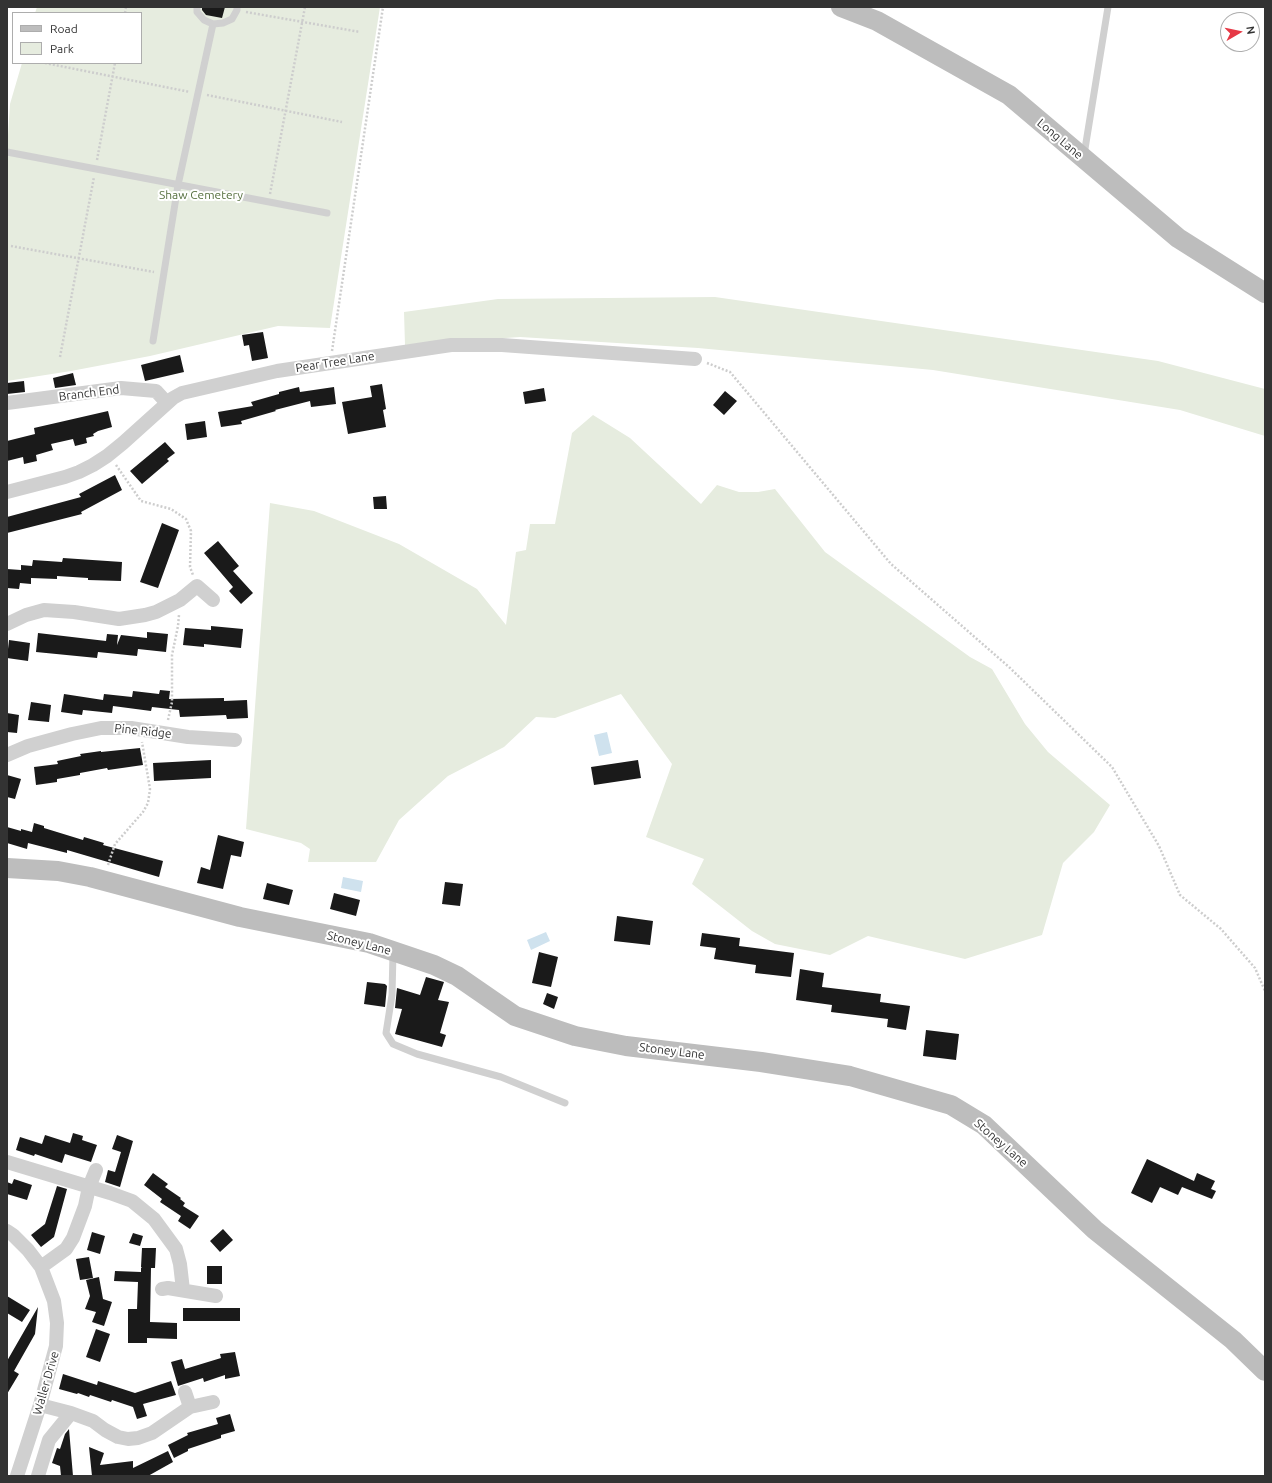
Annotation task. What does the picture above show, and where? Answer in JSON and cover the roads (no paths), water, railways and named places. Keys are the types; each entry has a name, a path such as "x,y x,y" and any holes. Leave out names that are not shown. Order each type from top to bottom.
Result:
{"street":[{"name":"Long Lane","path":"841,7 877,21 1009,95 1178,238 1265,293"},
{"name":"Pear Tree Lane","path":"7,492 80,472 107,456 167,403 182,393 277,371 451,345 502,345 695,359"},
{"name":"Branch End","path":"7,403 121,388 156,391 167,403"},
{"path":"7,624 26,615 44,610 132,618 156,612 180,600 196,586 213,600"},
{"name":"Pine Ridge","path":"7,755 28,746 101,728 131,728 188,737 235,740"},
{"name":"Stoney Lane","path":"7,868 58,871 240,917 369,943 434,965 457,976 515,1016 575,1036 626,1046 761,1062 850,1076 951,1105 984,1125 1095,1230 1233,1340 1265,1371"},
{"path":"7,1162 132,1201 154,1219 176,1249 180,1264 183,1290"},
{"path":"41,1267 66,1249 73,1238 96,1170"},
{"name":"Waller Drive","path":"7,1231 28,1250 41,1267 54,1301 57,1323 56,1346 18,1476"},
{"path":"162,1289 183,1290 216,1296"},
{"path":"185,1392 190,1407"},
{"path":"40,1405 71,1412 93,1421 118,1437 138,1438 152,1433 190,1407 214,1402"},
{"path":"38,1476 49,1440 71,1412"}],"lane":[{"path":"197,7 197,12 204,20 213,24 223,23 232,19 237,9"},
{"path":"1083,158 1108,7"},
{"path":"153,341 178,185 213,24"},
{"path":"7,152 327,213"},
{"path":"393,951 392,995 386,1033 393,1044 417,1054 501,1077 565,1103"}],"water":[{"path":"607,732 612,753 599,756 594,735"},
{"path":"343,877 363,881 361,892 341,888"},
{"path":"546,932 550,941 531,950 527,940"}],"park label":[{"name":"Shaw Cemetery","path":"201,195"}]}
